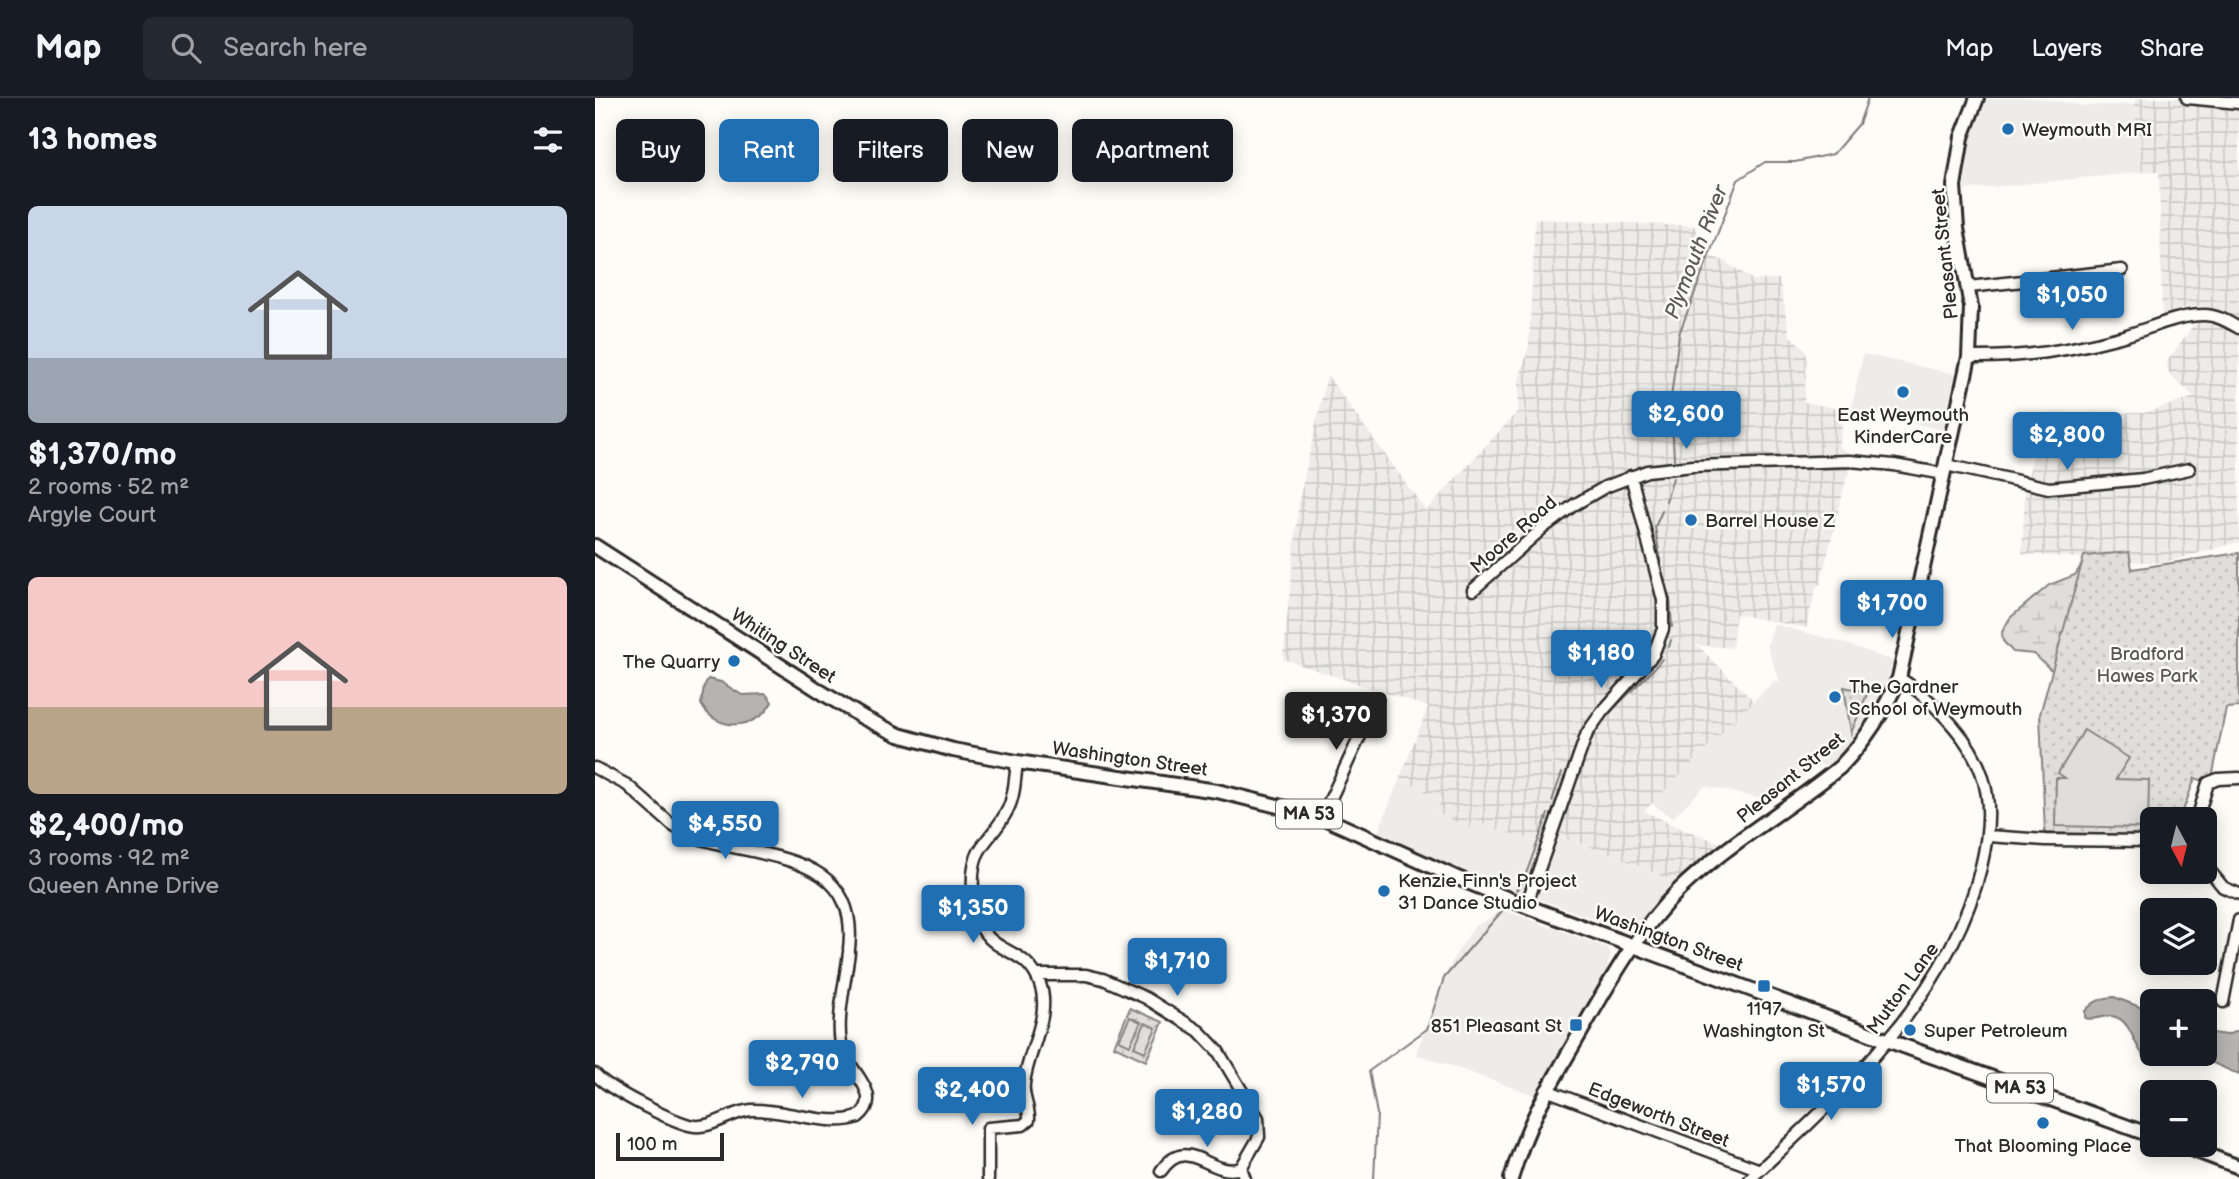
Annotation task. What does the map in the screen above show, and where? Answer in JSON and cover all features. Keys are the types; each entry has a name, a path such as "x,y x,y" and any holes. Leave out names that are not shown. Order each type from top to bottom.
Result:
{"main road":[{"name":"Pleasant Street","path":"1511,1179 1521,1145 1546,1090 1633,945 1686,884 1826,778 1859,748 1876,724 1899,678 1969,357 1972,318 1969,287 1957,228 1954,186 1962,137 1977,98"},
{"name":"Whiting Street","path":"595,546 864,718 910,738 963,752"},
{"name":"Washington Street","path":"963,752 1217,791 1322,817 1429,866 1527,906 2140,1131"},
{"path":"2212,1157 2239,1167"}],"street":[{"path":"2187,98 2239,103"},
{"path":"1969,287 2122,270"},
{"path":"1969,357 2011,356 2085,345 2192,315 2214,316 2239,328"},
{"name":"Moore Road","path":"1473,590 1543,528 1574,505 1630,476 1661,468 1850,461 1945,470 2049,488 2143,480 2189,469"},
{"path":"1527,906 1587,733 1602,712 1653,655 1663,629 1663,600 1630,476"},
{"name":"Mutton Lane","path":"1750,1179 1839,1093 1887,1040 1932,981 1955,943 1977,885 1990,822 1987,790 1970,749 1945,716 1925,695 1899,678"},
{"path":"1322,817 1377,700"},
{"path":"988,1179 988,1128 1023,1125 1029,1120 1024,1084 1043,1001 1036,975 1024,960 985,936 977,921 973,894 973,876 978,853 1009,807 1017,762"},
{"path":"595,768 627,785 672,825 687,834 803,865 825,876 841,894 847,908 851,932 840,1040 844,1054 863,1081 867,1091 867,1104 857,1117 839,1120 751,1110 731,1114 708,1125 691,1125 611,1088 595,1074"},
{"path":"2201,807 2208,783 2218,779 2239,778"},
{"path":"1988,836 2045,840 2140,841"},
{"path":"2217,882 2239,894"},
{"path":"2223,1002 2239,920"},
{"path":"1036,975 1086,975 1103,979 1146,998 1199,1031 1218,1051 1258,1118 1259,1137 1241,1168 1227,1174 1182,1156 1168,1162 1161,1171"},
{"name":"Edgeworth Street","path":"1546,1090 1759,1170"},
{"path":"1241,1168 1245,1179"}],"shaded area":[{"path":"1988,98 2039,98 2085,106 2134,104 2142,172 1964,190 1970,140"},
{"path":"2136,98 2239,98 2239,321 2217,310 2201,306 2184,308 2162,316 2159,171 2142,172 2134,104"},
{"path":"1535,219 1694,226 1710,256 1724,261 1753,280 1779,279 1790,336 1804,348 1807,357 1804,402 1845,410 1839,446 1852,456 1820,585 1817,585 1806,628 1736,614 1732,648 1697,645 1754,701 1644,811 1723,844 1676,882 1606,852 1545,832 1540,843 1482,824 1479,833 1436,812 1441,800 1400,778 1428,707 1283,659 1299,501 1327,375 1426,511 1518,411 1519,380 1529,346"},
{"path":"2200,320 2218,323 2239,334 2239,542 2162,563 2022,554 2025,492 2042,414 2144,413 2195,397 2170,375 2167,367 2168,360"},
{"name":"East Weymouth KinderCare","path":"1863,354 1955,374 1943,430 1851,410"},
{"path":"1774,624 1844,643 1893,661 1880,704 1864,730 1842,755 1828,765 1819,765 1771,801 1705,786 1672,818 1651,803 1775,680 1780,682 1767,646"},
{"path":"708,679 721,682 742,695 766,694 772,702 766,711 747,723 716,720 701,704"},
{"path":"1400,778 1441,800 1436,812 1479,832 1481,823 1540,843 1544,832 1606,852 1676,882 1639,922 1621,927 1445,865 1378,832"},
{"path":"1501,909 1608,948 1611,954 1605,976 1535,1095 1416,1054 1437,1005 1436,997 1454,957 1475,926"},
{"path":"2114,997 2140,1007 2140,1051 2127,1026 2118,1018 2085,1018 2085,1011 2101,999"},
{"path":"2239,1030 2239,1074 2217,1065 2217,1034 2227,1035"}],"green space":[{"name":"Bradford Hawes Park","path":"2129,552 2132,569 2239,553 2239,707 2226,708 2212,778 2207,782 2195,778 2184,807 2140,807 2140,835 2045,833 2040,714 2084,556"},
{"path":"2086,558 2056,670 2050,669 2034,654 2013,652 2003,641 2002,632 2010,618 2049,585 2075,575"},
{"path":"1844,687 1868,692 1851,733"},
{"path":"2084,730 2129,758 2116,779 2149,780 2148,807 2140,807 2140,828 2055,826 2056,778 2065,778 2058,773"},
{"path":"1130,1008 1163,1022 1146,1061 1114,1046"},
{"path":"1130,1017 1141,1022 1130,1045 1119,1040"},
{"path":"1145,1023 1156,1028 1145,1052 1134,1047"}],"waterway":[{"name":"Plymouth River","path":"1674,459 1671,398 1679,334 1738,180 1765,162 1795,162 1833,154 1859,124 1868,98"},
{"name":"Plymouth River","path":"1666,501 1673,478"},
{"name":"Plymouth River","path":"1662,511 1655,527 1662,570"},
{"name":"Plymouth River","path":"1670,599 1672,627"},
{"name":"Plymouth River","path":"1669,647 1671,640"},
{"name":"Plymouth River","path":"1589,745 1603,721 1662,659"},
{"name":"Plymouth River","path":"1581,770 1583,761"},
{"name":"Plymouth River","path":"1552,801 1562,773"},
{"name":"Plymouth River","path":"1516,890 1523,882 1548,814"},
{"name":"Plymouth River","path":"1374,1179 1377,1114 1369,1071 1427,1029 1444,978 1502,911"}],"place":[{"name":"Weymouth MRI","path":"2008,129"},
{"name":"East Weymouth KinderCare","path":"1903,392"},
{"name":"Barrel House Z","path":"1691,520"},
{"name":"The Quarry","path":"734,661"},
{"name":"The Gardner School of Weymouth","path":"1835,697"},
{"name":"Kenzie Finn's Project 31 Dance Studio","path":"1384,891"},
{"name":"1197 Washington St","path":"1764,986"},
{"name":"851 Pleasant St","path":"1576,1025"},
{"name":"Super Petroleum","path":"1910,1030"},
{"name":"That Blooming Place","path":"2043,1123"}]}
